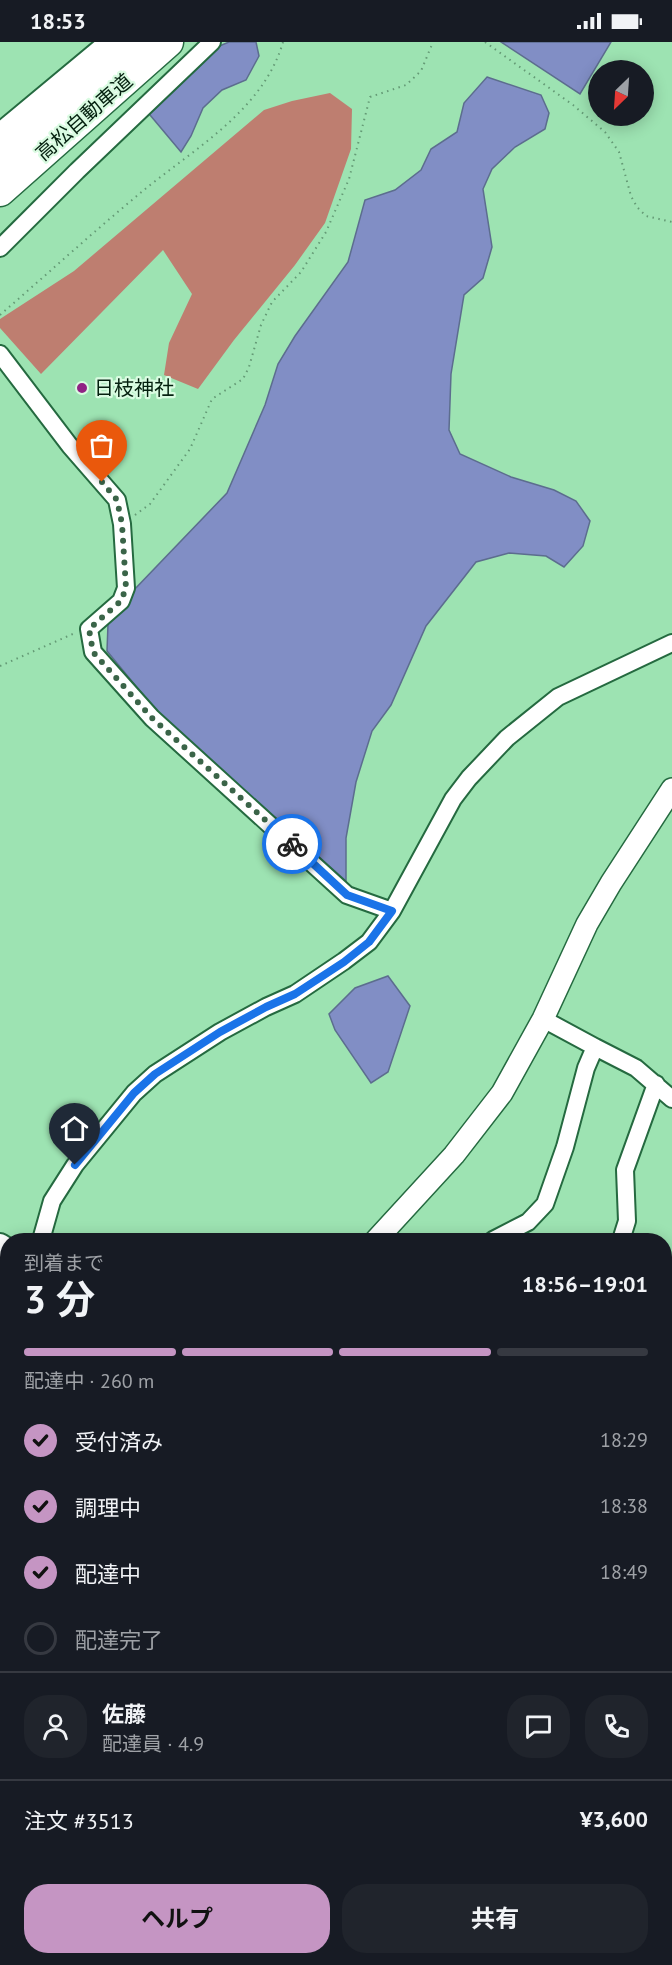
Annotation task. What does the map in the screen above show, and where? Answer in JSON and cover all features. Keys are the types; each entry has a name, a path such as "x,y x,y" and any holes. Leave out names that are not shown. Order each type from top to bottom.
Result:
{"highway":[{"name":"高松自動車道","path":"0,158 132,42"},
{"name":"高松自動車道","path":"0,191 168,42"}],"street":[{"path":"0,131 107,42"},
{"path":"0,248 212,42"},
{"path":"0,354 70,446 117,500 122,524 126,588 121,601 89,629 93,652 152,718 347,895 392,911"},
{"path":"44,1233 52,1201 75,1165 134,1093 155,1074 220,1032 295,994 344,962 369,942 392,911 453,799 469,778 507,738 558,697 672,643"},
{"path":"382,1233 454,1155 502,1093 543,1019 610,883 672,789"},
{"path":"543,1019 636,1068 671,1095"},
{"path":"507,1233 528,1222 545,1204 565,1147 586,1068 595,1047"},
{"path":"623,1233 627,1221 625,1170 656,1084"}],"path":[{"path":"0,315 138,195 220,129 255,96 268,79 279,57 283,42"},
{"path":"122,524 150,504 166,483 190,449 212,399 243,380 261,325 272,302 301,272 326,232 349,178 370,97 406,85 421,71 433,42"},
{"path":"484,42 573,105 605,132 620,152 631,196 637,207 646,216 672,222"},
{"path":"0,666 89,629"}],"shaded area":[{"path":"330,93 352,109 351,149 325,223 198,389 164,375 169,343 192,294 163,250 41,374 0,328 0,319 74,271 264,110"}],"water":[{"path":"229,42 256,42 259,56 246,80 222,90 203,108 181,152 145,109 205,52"},
{"path":"501,42 611,42 600,60 588,60 588,81 580,94"},
{"path":"487,77 541,95 549,113 545,129 515,147 492,169 483,189 492,247 483,278 464,295 451,374 449,430 460,454 511,477 554,490 576,501 590,521 583,546 564,567 546,556 509,553 476,562 426,626 391,705 372,731 356,782 346,838 346,881 158,713 107,651 108,624 126,607 134,590 227,493 265,405 278,364 295,336 348,262 365,200 395,190 421,170 431,149 457,132 464,103"},
{"path":"388,976 410,1006 388,1072 371,1083 335,1030 329,1014 355,988"}],"way so far":[{"path":"102,482 117,500 122,524 126,588 121,601 89,629 93,652 152,718 292,844"}],"place":[{"name":"日枝神社","path":"82,388"}],"route":[{"path":"75,1165 134,1093 155,1074 220,1032 295,994 344,962 369,942 392,911 347,895 292,844"}]}
